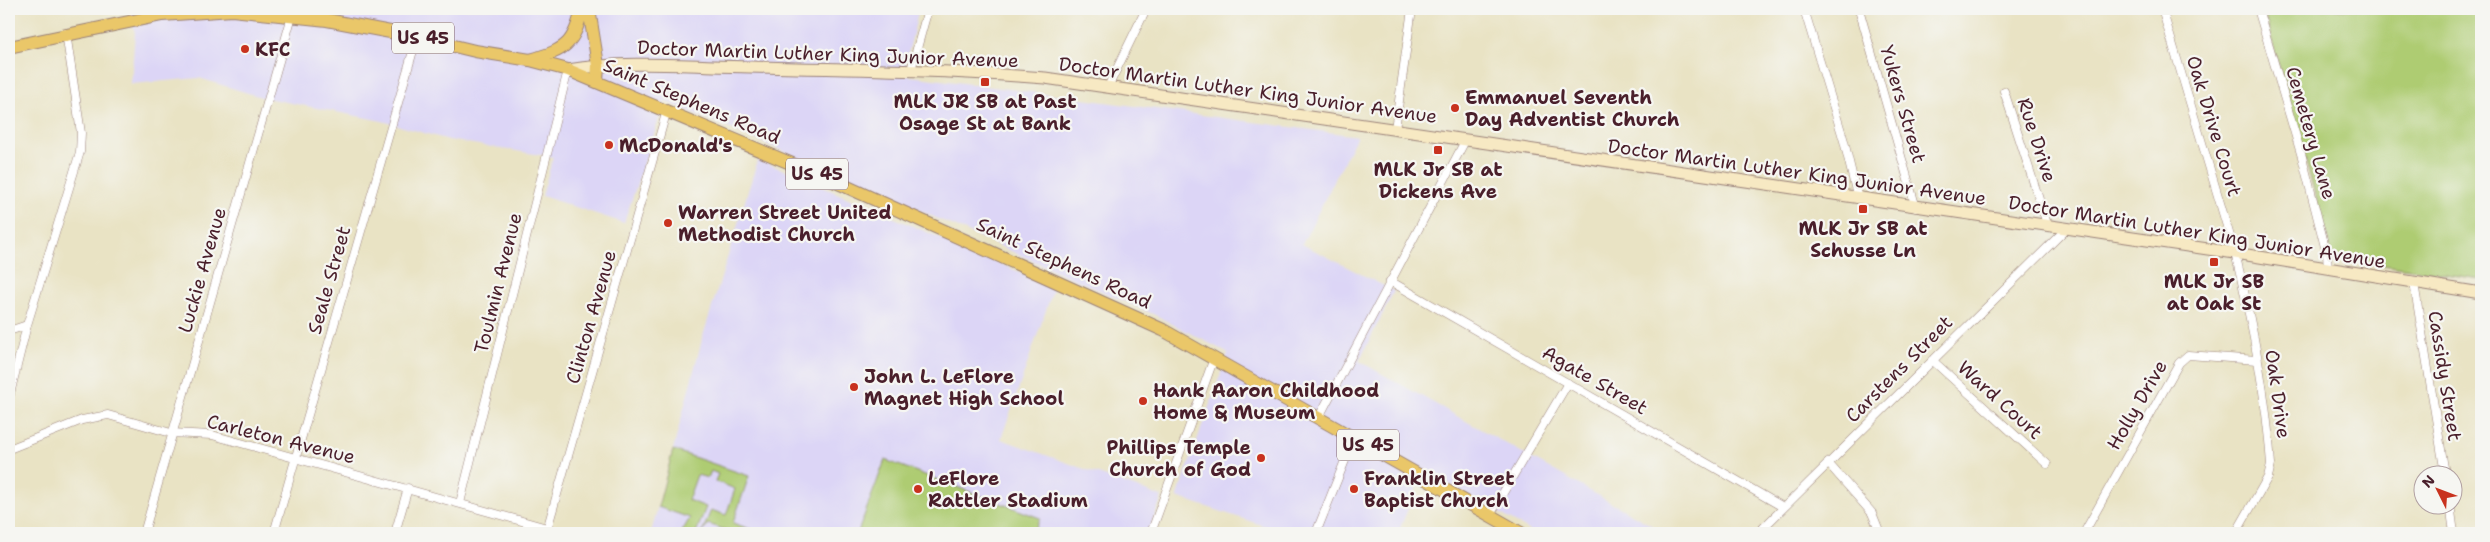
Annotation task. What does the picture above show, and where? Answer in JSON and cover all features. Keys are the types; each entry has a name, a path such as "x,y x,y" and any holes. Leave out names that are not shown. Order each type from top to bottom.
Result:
{"main road":[{"name":"Saint Stephens Road","path":"9,47 66,33 162,15 232,9 292,16 310,13 475,52 530,60 568,70 667,110 948,231 1163,330 1521,533"},
{"path":"530,60 557,53 567,45 574,36 582,9"},
{"path":"589,9 598,65 597,81"},
{"name":"Doctor Martin Luther King Junior Avenue","path":"568,70 598,65 911,70 1046,78 2065,230 2235,253 2481,293"}],"street":[{"path":"911,70 928,9"},
{"path":"1108,87 1146,9"},
{"path":"1395,129 1412,9"},
{"path":"1804,9 1844,141 1858,199"},
{"name":"Yukers Street","path":"1859,9 1916,208"},
{"name":"Oak Drive Court","path":"2162,9 2235,253"},
{"name":"Cemetery Lane","path":"2258,9 2302,157 2327,255 2328,268"},
{"name":"Luckie Avenue","path":"144,533 292,16"},
{"path":"9,398 27,325 80,152 81,133 66,33"},
{"name":"Seale Street","path":"274,533 417,37"},
{"name":"Toulmin Avenue","path":"460,503 568,70"},
{"name":"Rue Drive","path":"2004,92 2048,227"},
{"name":"Clinton Avenue","path":"546,530 667,110"},
{"path":"1319,417 1465,141"},
{"name":"Carstens Street","path":"1758,533 2065,230"},
{"name":"Oak Drive","path":"2235,253 2245,292 2257,360 2271,464 2268,477 2236,533"},
{"name":"Agate Street","path":"1390,281 1783,507"},
{"name":"Cassidy Street","path":"2414,283 2443,464"},
{"path":"9,331 27,325"},
{"name":"Holly Drive","path":"2084,533 2179,363 2188,355 2257,360"},
{"path":"1151,533 1214,358"},
{"name":"Ward Court","path":"1932,360 2047,464"},
{"path":"1490,516 1568,383"},
{"name":"Carleton Avenue","path":"9,449 82,420 108,415 171,434 212,434 408,488 546,530"},
{"path":"1316,533 1354,438"},
{"path":"1828,463 1872,513 1880,533"},
{"path":"395,533 408,488"},
{"path":"2451,514 2454,533"}],"shaded area":[{"path":"129,9 919,9 903,75 1357,136 1302,244 1394,291 1359,361 1665,533 1534,533 1424,470 1398,533 1286,533 1177,497 1228,353 1155,315 844,177 665,101 624,223 542,196 553,157 449,140 382,121 261,97 199,78 131,84 135,33"},
{"name":"John L. LeFlore Magnet High School","path":"758,159 1054,287 1001,439 1162,497 1148,533 651,533 703,336"}],"green space":[{"path":"2263,9 2481,9 2481,279 2333,258"},
{"path":"673,450 749,476 733,523 761,533 735,533 708,524 702,533 711,510 726,515 735,489 715,481 718,474 711,471 708,478 697,475 688,500 706,507 696,533 681,533 690,518 658,507"},
{"name":"LeFlore Rattler Stadium","path":"885,460 1040,518 1034,533 858,532"}],"place":[{"name":"KFC","path":"245,49"},
{"name":"MLK JR SB at Past Osage St at Bank","path":"985,82"},
{"name":"Emmanuel Seventh Day Adventist Church","path":"1455,108"},
{"name":"McDonald's","path":"609,145"},
{"name":"MLK Jr SB at Dickens Ave","path":"1438,150"},
{"name":"MLK Jr SB at Schusse Ln","path":"1863,209"},
{"name":"Warren Street United Methodist Church","path":"668,223"},
{"name":"MLK Jr SB at Oak St","path":"2214,262"},
{"name":"John L. LeFlore Magnet High School","path":"854,387"},
{"name":"Hank Aaron Childhood Home & Museum","path":"1143,401"},
{"name":"Phillips Temple Church of God","path":"1261,458"},
{"name":"LeFlore Rattler Stadium","path":"918,489"},
{"name":"Franklin Street Baptist Church","path":"1354,489"}]}
